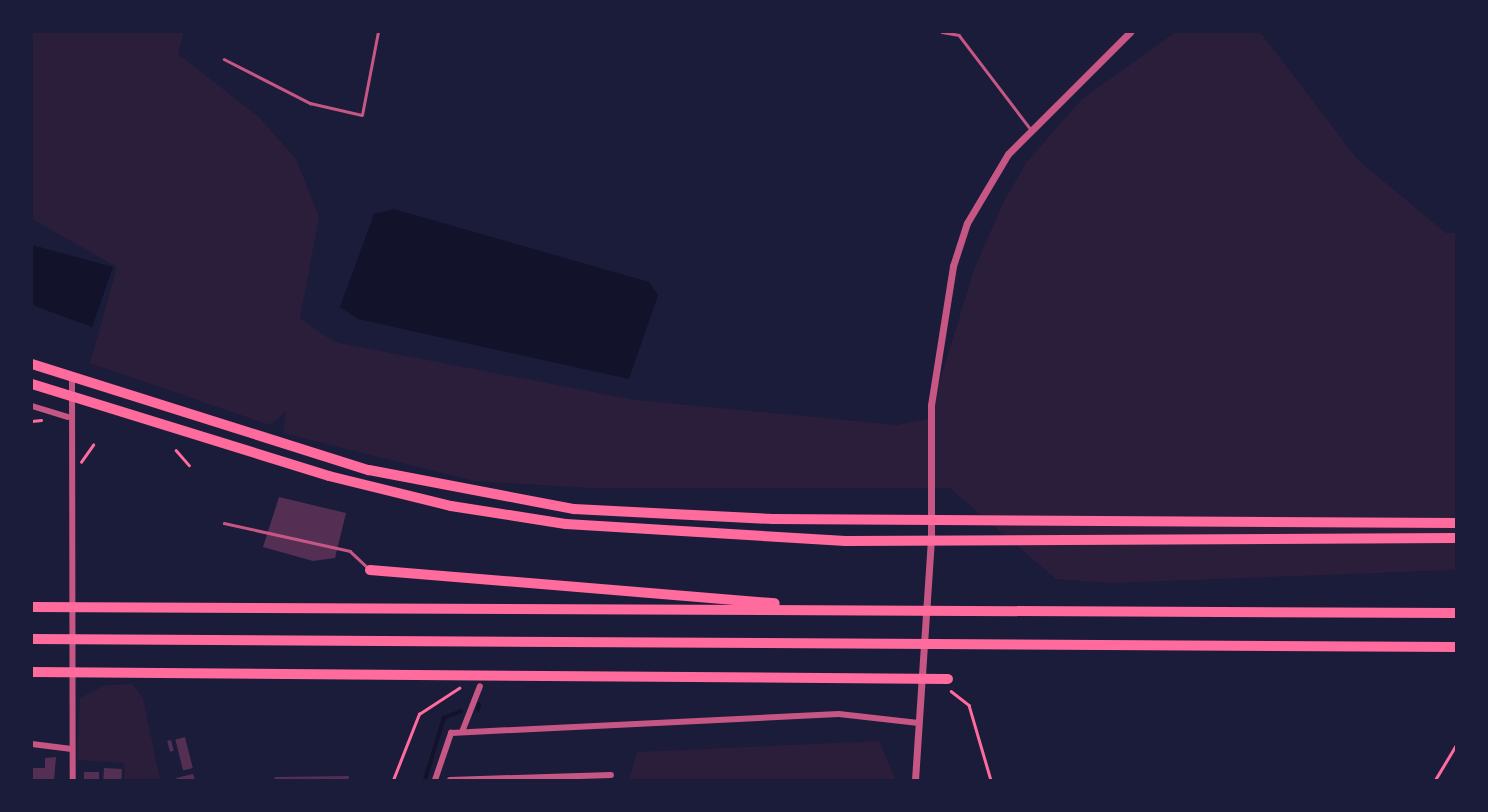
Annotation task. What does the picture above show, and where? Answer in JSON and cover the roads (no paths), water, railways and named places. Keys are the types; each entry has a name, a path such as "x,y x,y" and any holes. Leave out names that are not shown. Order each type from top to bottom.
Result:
{"highway":[{"path":"370,570 835,609"},
{"path":"32,607 1457,613"},
{"path":"32,639 1457,648"},
{"path":"32,672 946,683"}],"main road":[{"path":"32,364 369,470 461,492 651,516 930,521 1457,523"},
{"path":"32,384 329,476 516,517 627,530 930,540 1457,538"}],"street":[{"path":"915,780 929,568 931,405 942,307 967,223 1029,127 1130,32"},
{"path":"72,377 67,395 67,461 73,780"},
{"path":"32,406 67,417"},
{"path":"462,732 480,686"},
{"path":"435,780 451,733 839,714 918,723"},
{"path":"32,744 72,749"},
{"path":"450,780 611,775"}],"lane":[{"path":"224,58 310,103 362,115 379,32"},
{"path":"942,32 959,33 1029,127"},
{"path":"224,523 350,551 370,570"}],"waterway":[{"path":"478,710 479,705"},
{"path":"425,780 444,718 461,711"}]}
